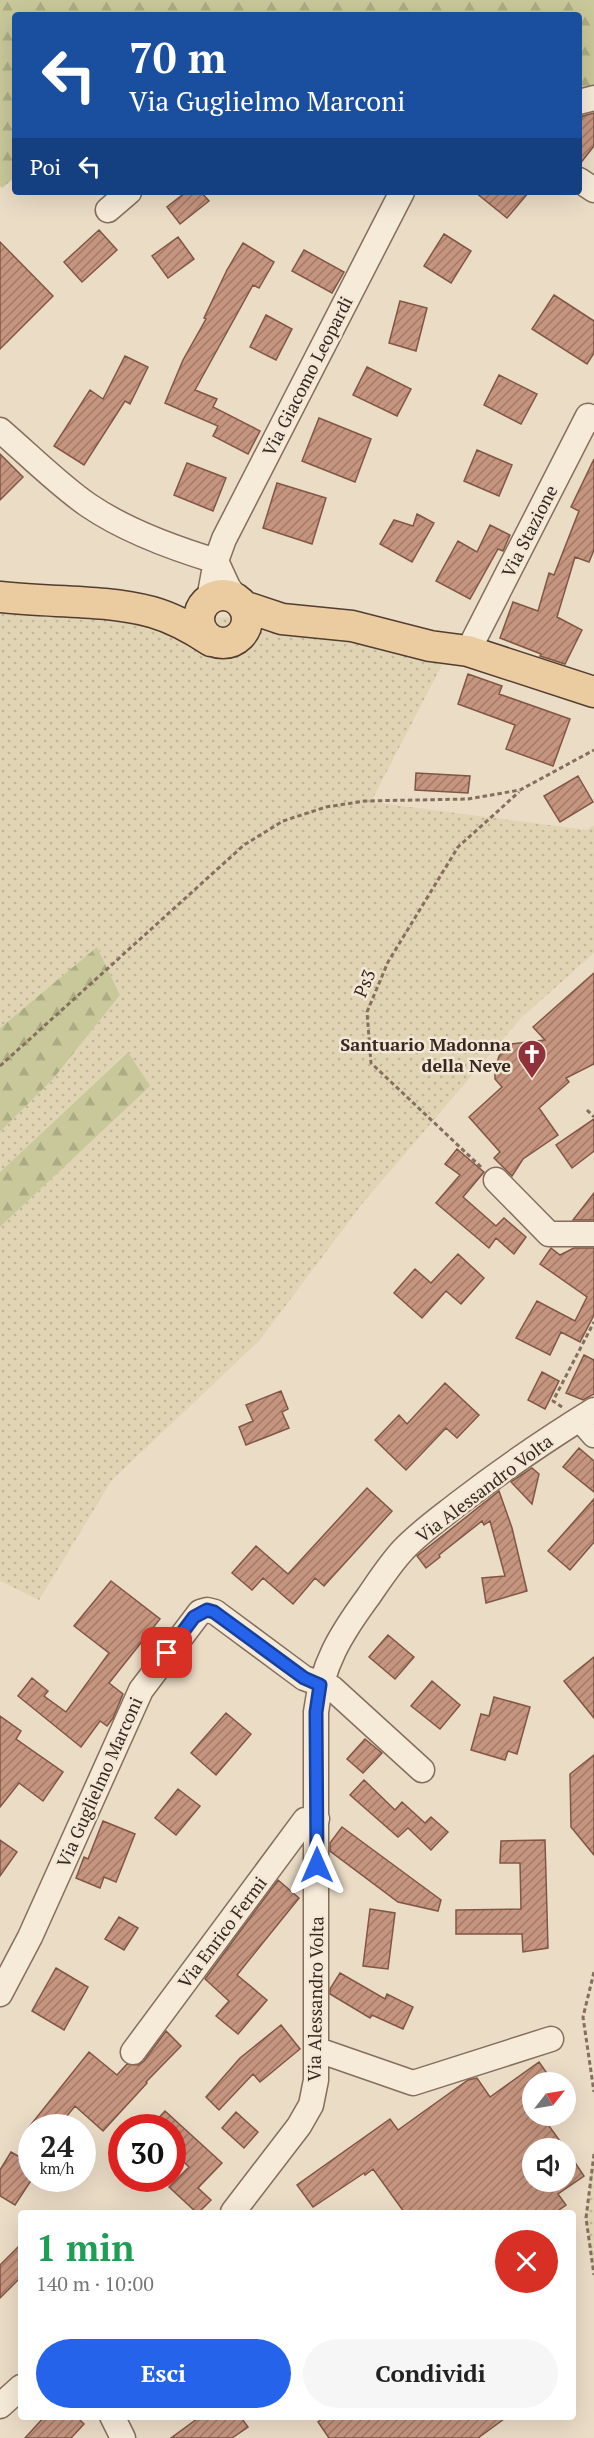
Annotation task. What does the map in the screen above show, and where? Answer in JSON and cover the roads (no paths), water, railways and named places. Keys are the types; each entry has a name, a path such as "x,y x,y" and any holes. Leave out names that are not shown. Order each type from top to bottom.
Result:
{"main road":[{"path":"0,597 100,604 155,613 185,611 223,602 294,621 352,626 430,646 468,651 594,692"},
{"path":"223,602 247,618 245,629 225,639 201,630 198,622 199,612 223,602"},
{"path":"155,613 192,629 225,639 294,621"}],"street":[{"path":"108,210 126,195"},
{"name":"Via Giacomo Leopardi","path":"216,561 224,539 399,195"},
{"name":"Via Stazione","path":"468,651 588,417 594,420"},
{"path":"0,430 87,505 119,524 179,549 216,561 223,602"},
{"path":"496,1180 549,1234 594,1234"},
{"name":"Via Alessandro Volta","path":"235,2210 299,2126 310,2105 316,2080 318,2050 316,1712 320,1685 337,1643 360,1607 403,1550 420,1533 507,1466 589,1421"},
{"name":"Via Guglielmo Marconi","path":"0,1994 30,1937 141,1690 194,1617 207,1610 214,1612 304,1678 332,1688 422,1770"},
{"name":"Via Enrico Fermi","path":"132,2052 305,1820 316,1819"},
{"path":"318,2050 413,2083 551,2039"},
{"path":"0,2406 18,2390"},
{"path":"114,2420 123,2438"}],"place":[{"name":"Santuario Madonna della Neve","path":"532,1080"}]}
